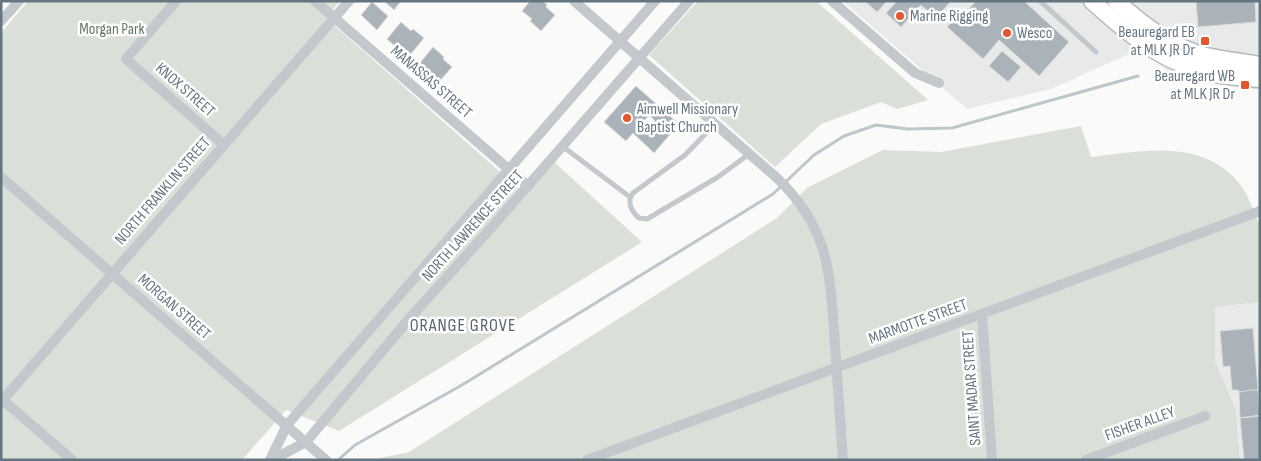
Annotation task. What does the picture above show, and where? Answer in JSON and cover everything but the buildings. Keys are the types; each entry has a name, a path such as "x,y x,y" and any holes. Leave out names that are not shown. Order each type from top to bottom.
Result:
{"main road":[{"path":"1092,1 1120,26 1160,55 1195,70 1226,76 1260,79"},
{"path":"1116,1 1145,26 1172,44 1205,56 1260,65"}],"street":[{"path":"2,19 19,1"},
{"name":"KNOX STREET","path":"176,1 126,60 223,144"},
{"name":"MANASSAS STREET","path":"315,1 528,186"},
{"name":"NORTH FRANKLIN STREET","path":"2,401 349,1"},
{"path":"574,1 777,178 792,192 807,213 820,238 831,279 843,460"},
{"name":"NORTH LAWRENCE STREET","path":"271,460 287,425 655,1"},
{"name":"NORTH LAWRENCE STREET","path":"271,460 306,442 409,319 689,1"},
{"path":"832,1 915,73 939,82"},
{"name":"MORGAN STREET","path":"1,177 325,459"},
{"name":"MARMOTTE STREET","path":"587,460 1260,211"},
{"name":"SAINT MADAR STREET","path":"982,314 992,460"},
{"path":"2,401 72,460"},
{"name":"FISHER ALLEY","path":"1086,460 1205,416"}],"lane":[{"path":"1040,1 1096,52"},
{"path":"715,124 685,155 633,193 630,197 630,205 634,214 639,218 647,218 718,177 749,154"},
{"path":"562,146 630,197"}],"shaded area":[{"path":"843,1 1260,1 1260,90 1218,84 1169,72 1140,49 1051,89 967,109"},
{"path":"1260,302 1260,460 1240,460 1236,411 1215,360 1215,307"}],"green space":[{"name":"Morgan Park","path":"28,1 340,1 326,18 525,194 554,162 642,242 339,431 286,410 242,460 1,460 1,33"},
{"path":"698,1 816,1 928,100 897,109 881,102 821,124 775,167 649,55"},
{"path":"1081,126 1091,157 1131,152 1172,151 1192,154 1210,160 1227,171 1242,187 1258,222 1260,221 1260,302 1215,307 1215,360 1236,411 1240,460 371,460 409,452 777,218 807,188 883,150 941,152"}],"waterway":[{"path":"338,460 355,445 462,385 773,194 814,155 844,136 876,125 908,129 952,128 1138,76"}],"place":[{"name":"Marine Rigging","path":"900,16"},
{"name":"Wesco","path":"1007,33"},
{"name":"Beauregard EB at MLK JR Dr","path":"1205,41"},
{"name":"Beauregard WB at MLK JR Dr","path":"1245,85"},
{"name":"Aimwell Missionary Baptist Church","path":"627,118"}],"district":[{"name":"ORANGE GROVE","path":"463,325"}]}
